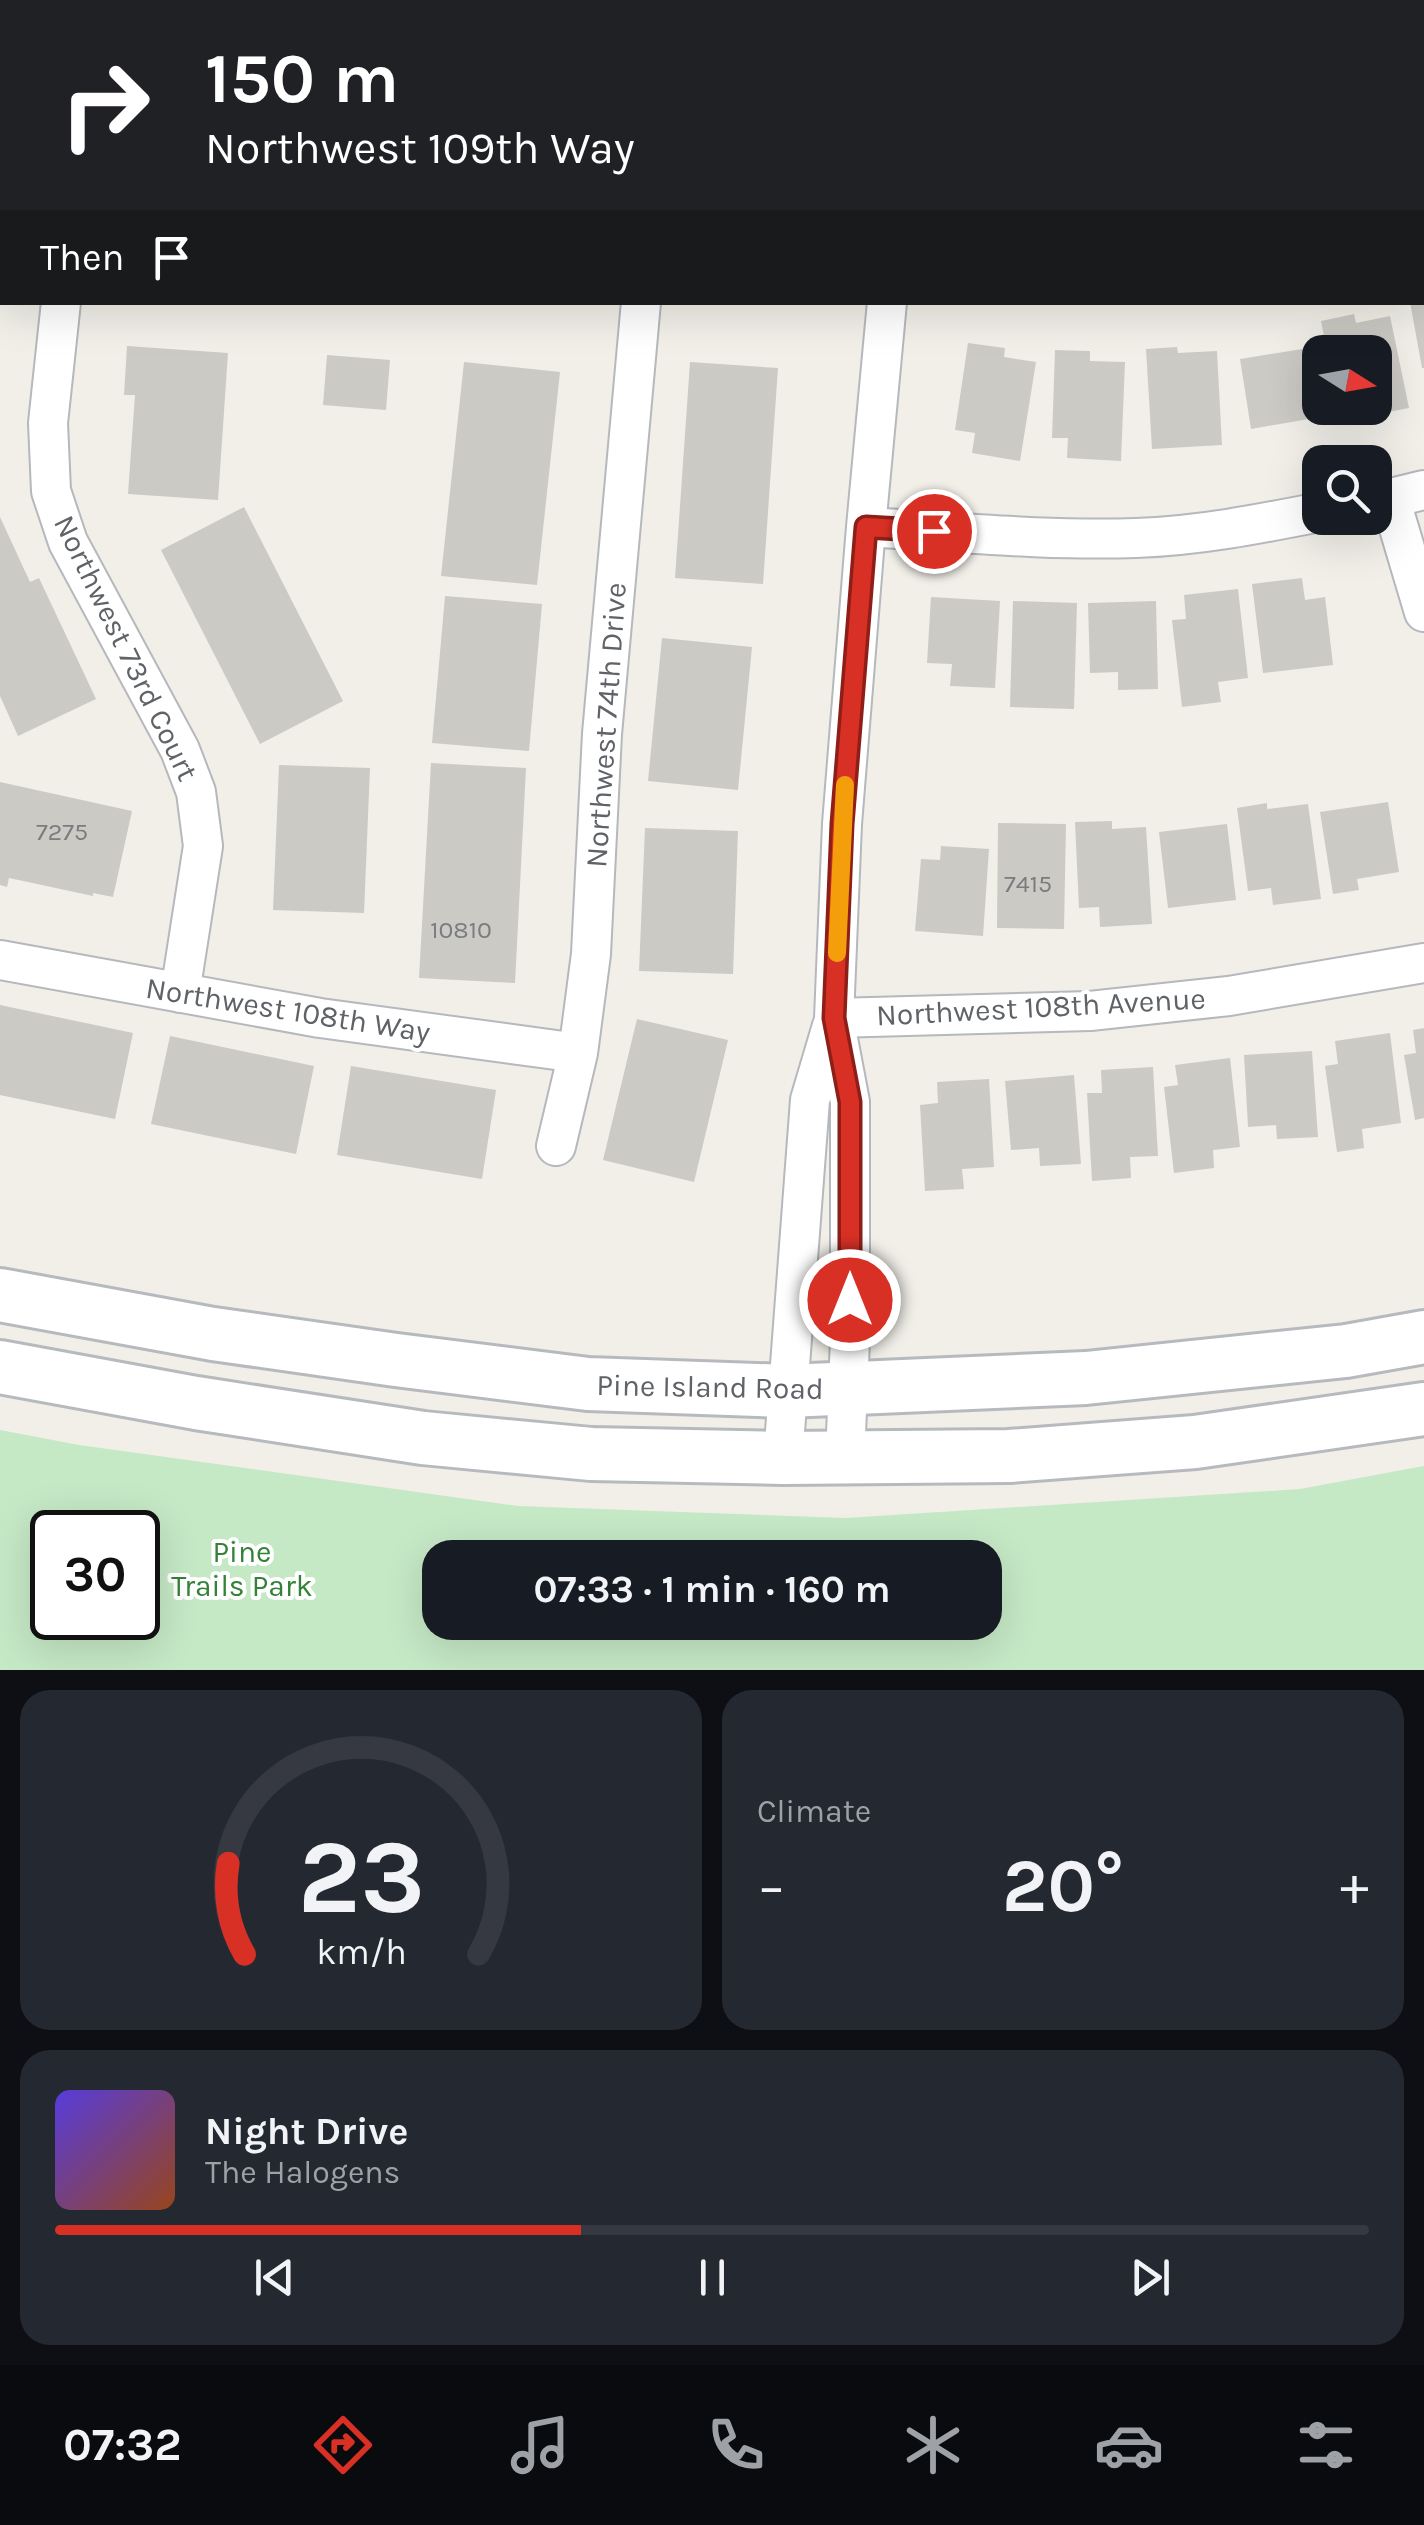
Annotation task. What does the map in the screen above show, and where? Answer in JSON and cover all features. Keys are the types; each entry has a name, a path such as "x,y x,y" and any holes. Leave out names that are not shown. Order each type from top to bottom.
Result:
{"main road":[{"name":"Pine Island Road","path":"0,1295 213,1334 568,1382 787,1391 1086,1378 1346,1351 1424,1337"},
{"path":"0,1367 423,1438 591,1454 784,1458 1009,1456 1195,1442 1424,1409"}],"street":[{"name":"Northwest 73rd Court","path":"61,305 48,423 50,491 68,542 180,750 196,792 203,846 180,994"},
{"name":"Northwest 74th Drive","path":"556,1146 578,1052 591,954 602,734 640,305"},
{"path":"845,1457 850,1340 850,1102 834,1018 842,824 887,305"},
{"path":"1396,497 1424,612"},
{"path":"866,527 1028,538 1138,538 1236,528 1302,515"},
{"name":"Northwest 108th Way","path":"0,960 320,1018 578,1052"},
{"name":"Northwest 108th Avenue","path":"834,1018 1090,1010 1229,996 1424,964"},
{"path":"784,1458 810,1100 834,1018"}],"green space":[{"name":"Pine Trails Park","path":"0,1430 79,1445 518,1506 846,1518 1300,1489 1424,1466 1424,1670 0,1670"}],"building":[{"path":"1411,305 1424,305 1422,368"},
{"path":"1354,314 1356,323 1390,316 1409,408 1392,411 1392,335 1324,335 1321,321"},
{"path":"968,343 1005,348 1004,357 1036,362 1020,461 972,453 975,433 955,430"},
{"path":"127,346 228,353 218,500 128,494 135,395 124,395"},
{"path":"1177,347 1178,353 1217,351 1222,445 1152,449 1146,349"},
{"path":"1302,349 1302,420 1251,429 1240,359"},
{"path":"1055,350 1090,351 1090,361 1125,362 1121,461 1067,458 1068,438 1052,438"},
{"path":"327,355 390,360 386,410 323,405"},
{"path":"464,362 560,372 537,585 441,576"},
{"path":"690,362 778,368 763,584 675,578"},
{"path":"244,507 343,701 260,744 161,550"},
{"path":"0,517 30,582 39,578 96,699 18,736 0,696"},
{"path":"1302,578 1305,600 1325,597 1333,665 1263,673 1252,584"},
{"path":"1238,589 1248,678 1218,682 1221,702 1182,707 1172,620 1186,619 1184,595"},
{"path":"445,596 542,604 529,751 432,743"},
{"path":"931,597 1000,601 995,688 950,686 952,664 927,663"},
{"path":"1013,601 1077,603 1074,709 1010,707"},
{"path":"1156,601 1158,689 1118,690 1118,672 1090,673 1088,603"},
{"path":"662,638 752,647 738,790 648,781"},
{"path":"431,763 526,768 515,983 419,978"},
{"path":"279,765 370,768 364,913 273,910"},
{"path":"0,782 132,811 113,897 9,878 7,887 0,885"},
{"path":"1388,802 1399,872 1357,879 1359,890 1333,894 1320,812"},
{"path":"1267,803 1267,809 1308,804 1321,899 1273,905 1271,888 1248,891 1237,808"},
{"path":"1112,821 1112,829 1146,827 1152,924 1100,927 1099,907 1079,908 1075,822"},
{"path":"998,823 1066,824 1064,929 997,928"},
{"path":"1227,824 1236,900 1168,908 1159,832"},
{"path":"645,828 738,831 733,974 639,971"},
{"path":"941,846 989,849 983,936 915,931 921,859 940,860"},
{"path":"0,1005 133,1033 115,1119 0,1095"},
{"path":"637,1019 728,1040 694,1182 603,1160"},
{"path":"1424,1028 1424,1118 1415,1120 1404,1055 1416,1053 1413,1030"},
{"path":"1390,1033 1401,1123 1362,1129 1364,1148 1337,1152 1325,1066 1338,1064 1335,1041"},
{"path":"170,1036 314,1066 296,1154 151,1124"},
{"path":"1312,1051 1318,1137 1277,1139 1276,1125 1248,1127 1244,1055"},
{"path":"1230,1058 1240,1147 1213,1150 1214,1168 1174,1173 1164,1087 1178,1085 1175,1065"},
{"path":"351,1066 496,1090 482,1179 337,1155"},
{"path":"1153,1067 1158,1156 1130,1157 1131,1178 1092,1181 1087,1093 1102,1093 1101,1070"},
{"path":"1074,1075 1081,1164 1040,1166 1039,1148 1011,1150 1005,1081"},
{"path":"989,1079 994,1167 962,1169 964,1189 925,1191 920,1105 938,1103 937,1082"}],"slow traffic":[{"path":"837,953 845,785"}],"route":[{"path":"850,1300 850,1102 834,1018 842,824 866,527 934,531"}]}
